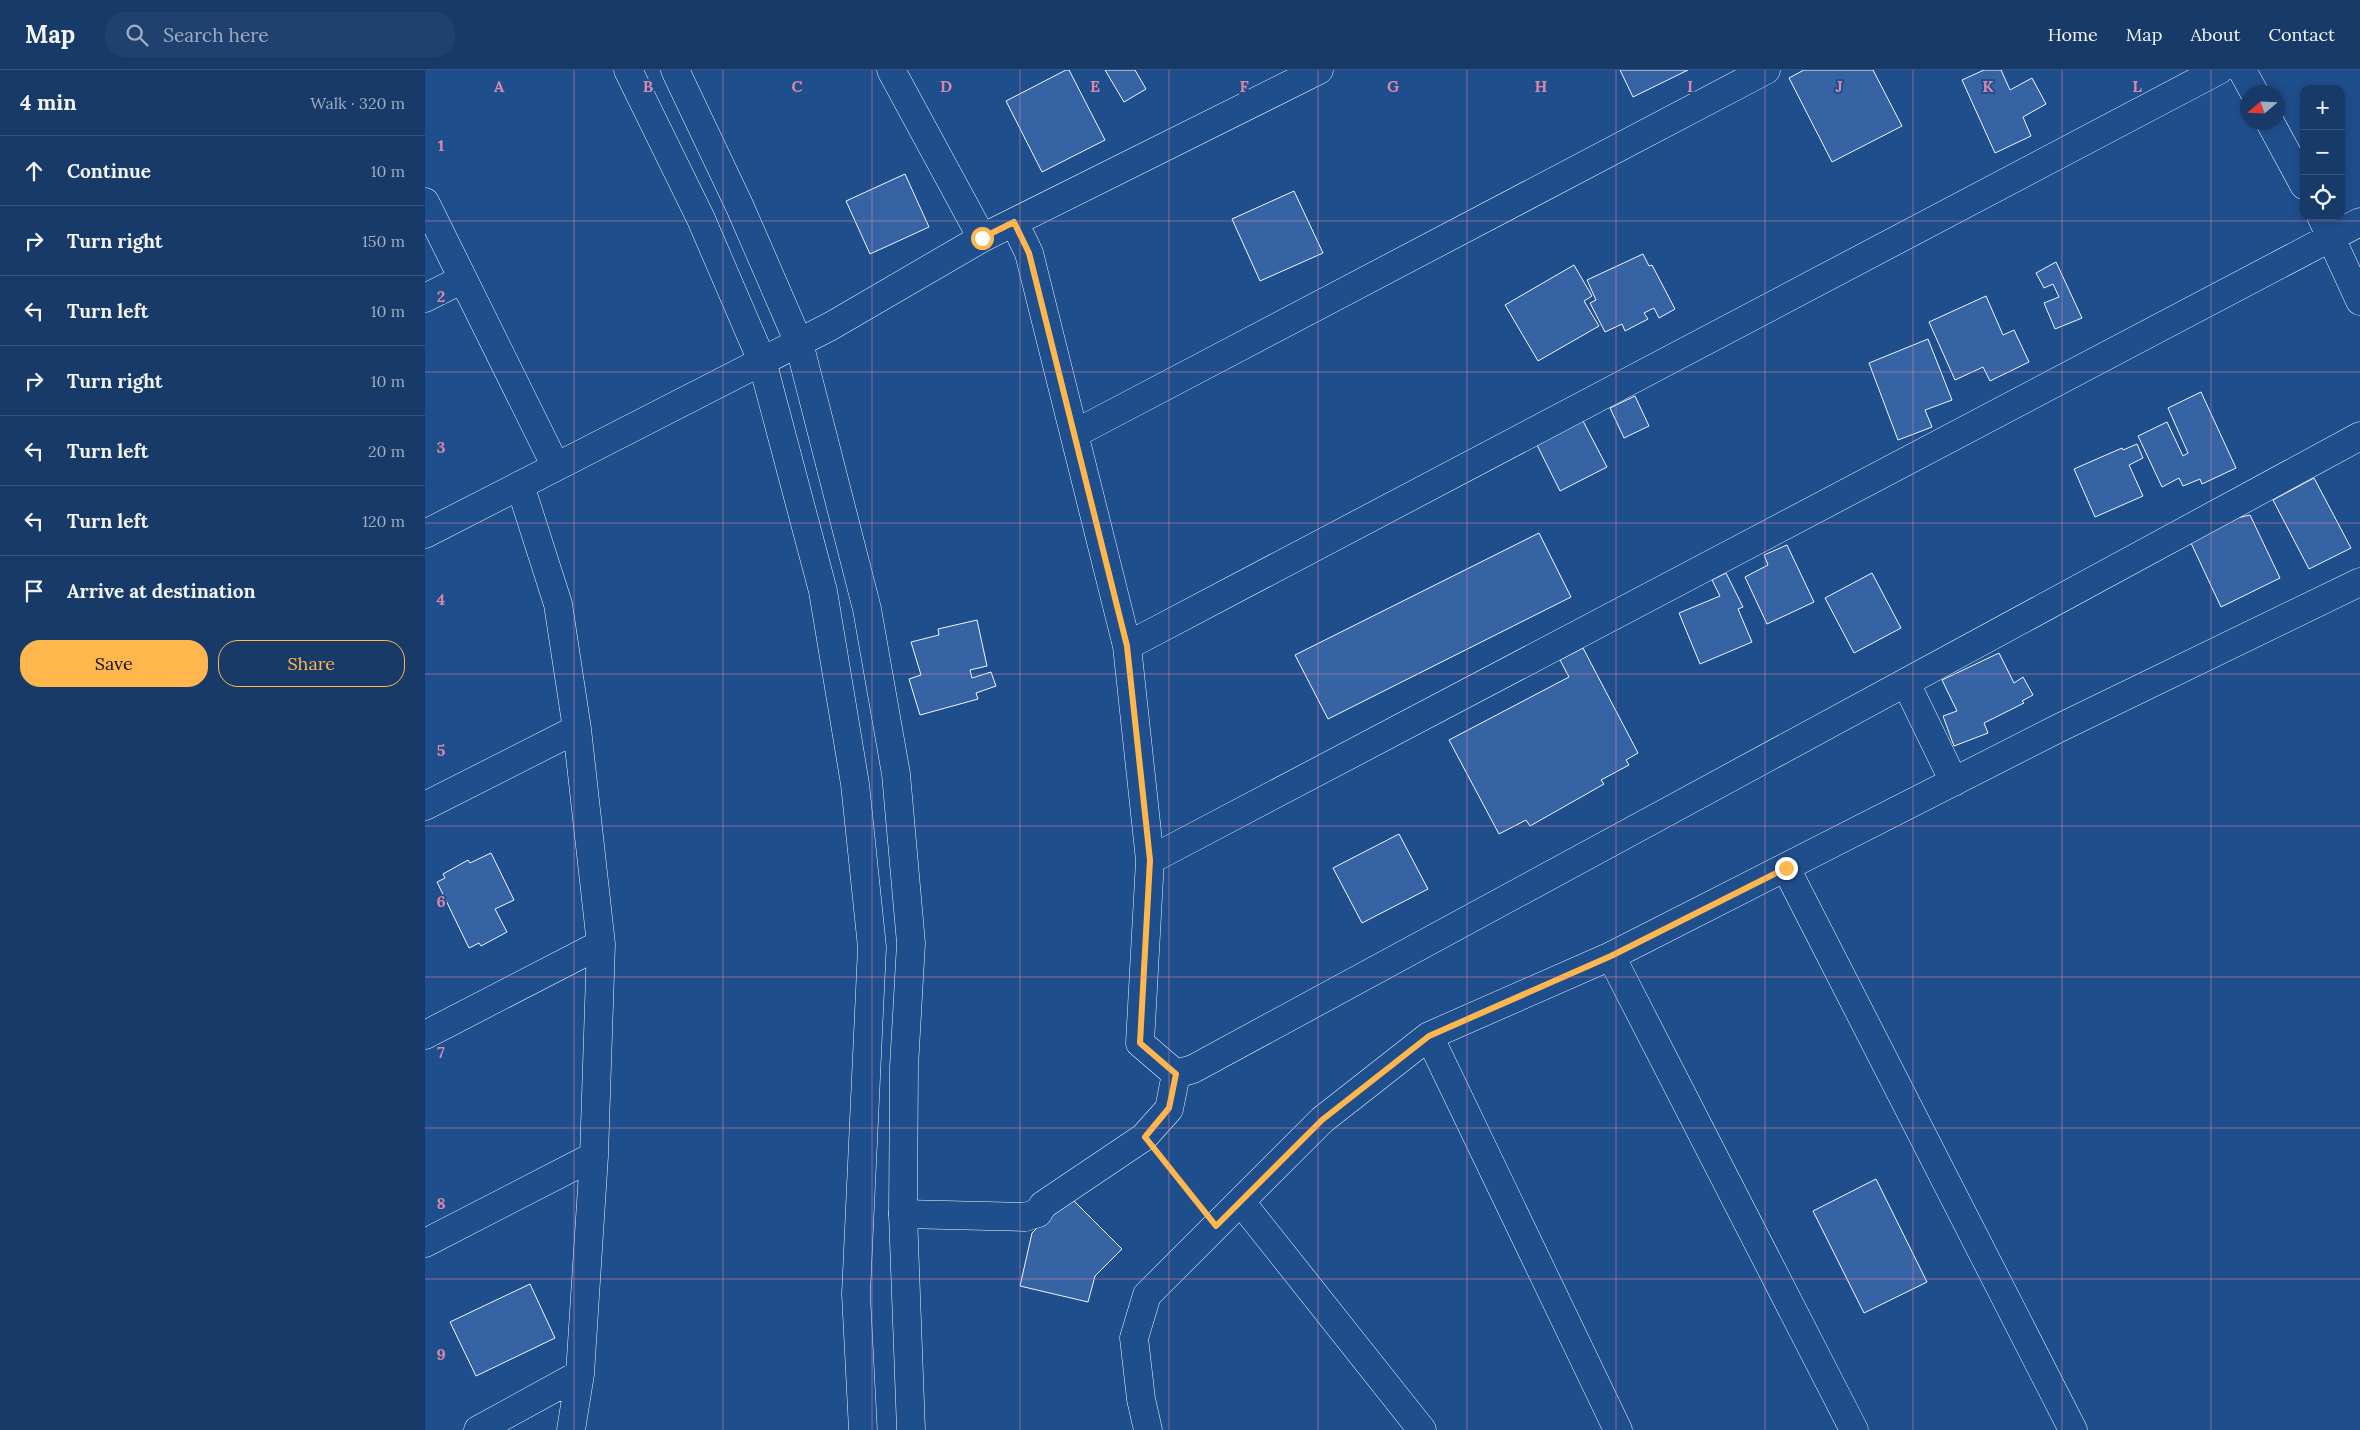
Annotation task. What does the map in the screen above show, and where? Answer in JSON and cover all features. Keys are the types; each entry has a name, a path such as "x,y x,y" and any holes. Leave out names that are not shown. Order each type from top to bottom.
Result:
{"street":[{"path":"628,70 701,219 762,361 823,591 855,784 872,946 856,1294 863,1430"},
{"path":"675,70 740,207 799,342 867,609 896,774 911,942 904,1067 903,1214 911,1430"},
{"path":"891,70 982,238"},
{"path":"425,534 831,326 982,238 1319,70"},
{"path":"1074,434 1766,70"},
{"path":"1127,646 2219,70"},
{"path":"2242,70 2250,85"},
{"path":"2274,130 2300,178"},
{"path":"425,202 556,466"},
{"path":"1014,222 1029,253 1127,646 1150,860 1140,1043 1176,1074"},
{"path":"1150,860 2326,227 2360,222"},
{"path":"2326,227 2360,301"},
{"path":"425,298 463,279"},
{"path":"1176,1074 1201,1064 2360,436"},
{"path":"520,485 558,604 577,729 601,944 594,1156 581,1374 571,1430"},
{"path":"1148,1430 1141,1399 1135,1338 1147,1295 1322,1120 1429,1036 1611,956 2068,724 2360,582"},
{"path":"1906,683 1954,782"},
{"path":"425,806 577,729"},
{"path":"1786,868 2073,1430"},
{"path":"425,1034 601,944"},
{"path":"1611,956 1854,1430"},
{"path":"1429,1036 1618,1430"},
{"path":"903,1214 1025,1217 1038,1213 1043,1206 1145,1137 1169,1108 1176,1074"},
{"path":"425,1244 594,1156"},
{"path":"1241,1202 1422,1430"},
{"path":"478,1430 581,1374"},
{"path":"1141,1399 1165,1430"}],"path":[{"path":"1145,1137 1216,1226"}],"building":[{"path":"1069,70 1105,140 1042,172 1006,101"},
{"path":"1105,70 1135,70 1146,89 1124,102"},
{"path":"1620,70 1688,70 1633,97"},
{"path":"1804,70 1873,70 1902,126 1832,162 1789,78"},
{"path":"1984,70 2001,70 2010,90 2032,78 2046,104 2023,117 2031,136 1995,153 1962,80"},
{"path":"905,174 929,227 870,254 846,201"},
{"path":"1294,191 1323,253 1260,281 1232,219"},
{"path":"1643,254 1649,266 1652,265 1675,309 1659,318 1654,308 1644,313 1648,319 1625,331 1622,324 1605,332 1590,303 1596,300 1587,280"},
{"path":"2056,262 2082,318 2055,329 2044,303 2059,297 2053,284 2044,288 2036,273"},
{"path":"1574,265 1592,296 1584,301 1599,326 1538,361 1505,305"},
{"path":"1986,296 2003,335 2014,330 2029,362 1990,381 1983,367 1955,380 1929,322"},
{"path":"1928,339 1952,400 1925,410 1932,427 1898,440 1869,363"},
{"path":"2201,392 2236,468 2202,484 2200,479 2183,486 2179,478 2162,487 2138,436 2167,422 2183,456 2188,453 2168,408"},
{"path":"1635,396 1649,426 1624,438 1610,408"},
{"path":"1583,421 1607,467 1560,491 1537,445"},
{"path":"2137,444 2143,458 2129,465 2143,496 2095,517 2074,469 2122,448 2123,450"},
{"path":"2314,478 2351,548 2309,569 2273,500"},
{"path":"2250,515 2280,578 2221,607 2191,543 2215,523"},
{"path":"1539,533 1571,597 1328,719 1295,655"},
{"path":"1787,545 1814,602 1767,624 1745,577 1768,565 1764,555"},
{"path":"1726,573 1743,607 1738,609 1752,642 1700,664 1679,613 1720,596 1712,580"},
{"path":"1872,573 1901,628 1854,653 1825,598"},
{"path":"977,620 987,666 970,670 972,678 991,672 996,686 976,693 978,699 920,715 909,679 921,675 911,642 939,635 938,629"},
{"path":"1583,648 1638,753 1626,760 1629,765 1601,780 1604,784 1530,826 1526,820 1499,834 1449,740 1569,677 1560,660"},
{"path":"1999,653 2014,683 2023,677 2033,695 2022,701 2024,703 1984,723 1988,733 1954,746 1943,716 1957,711 1942,680"},
{"path":"1399,834 1428,889 1362,923 1333,868"},
{"path":"491,853 514,900 495,909 507,932 481,946 479,943 469,948 437,882 445,878 443,874 468,860 470,863"},
{"path":"1876,1179 1927,1282 1864,1313 1813,1211"},
{"path":"1069,1196 1122,1249 1095,1276 1088,1302 1020,1286 1032,1233"},
{"path":"530,1284 555,1338 476,1376 450,1322"}],"route":[{"path":"982,238 1014,222 1029,253 1127,646 1150,860 1140,1043 1176,1074 1169,1108 1145,1137 1216,1226 1322,1120 1429,1036 1611,956 1786,868"}]}
